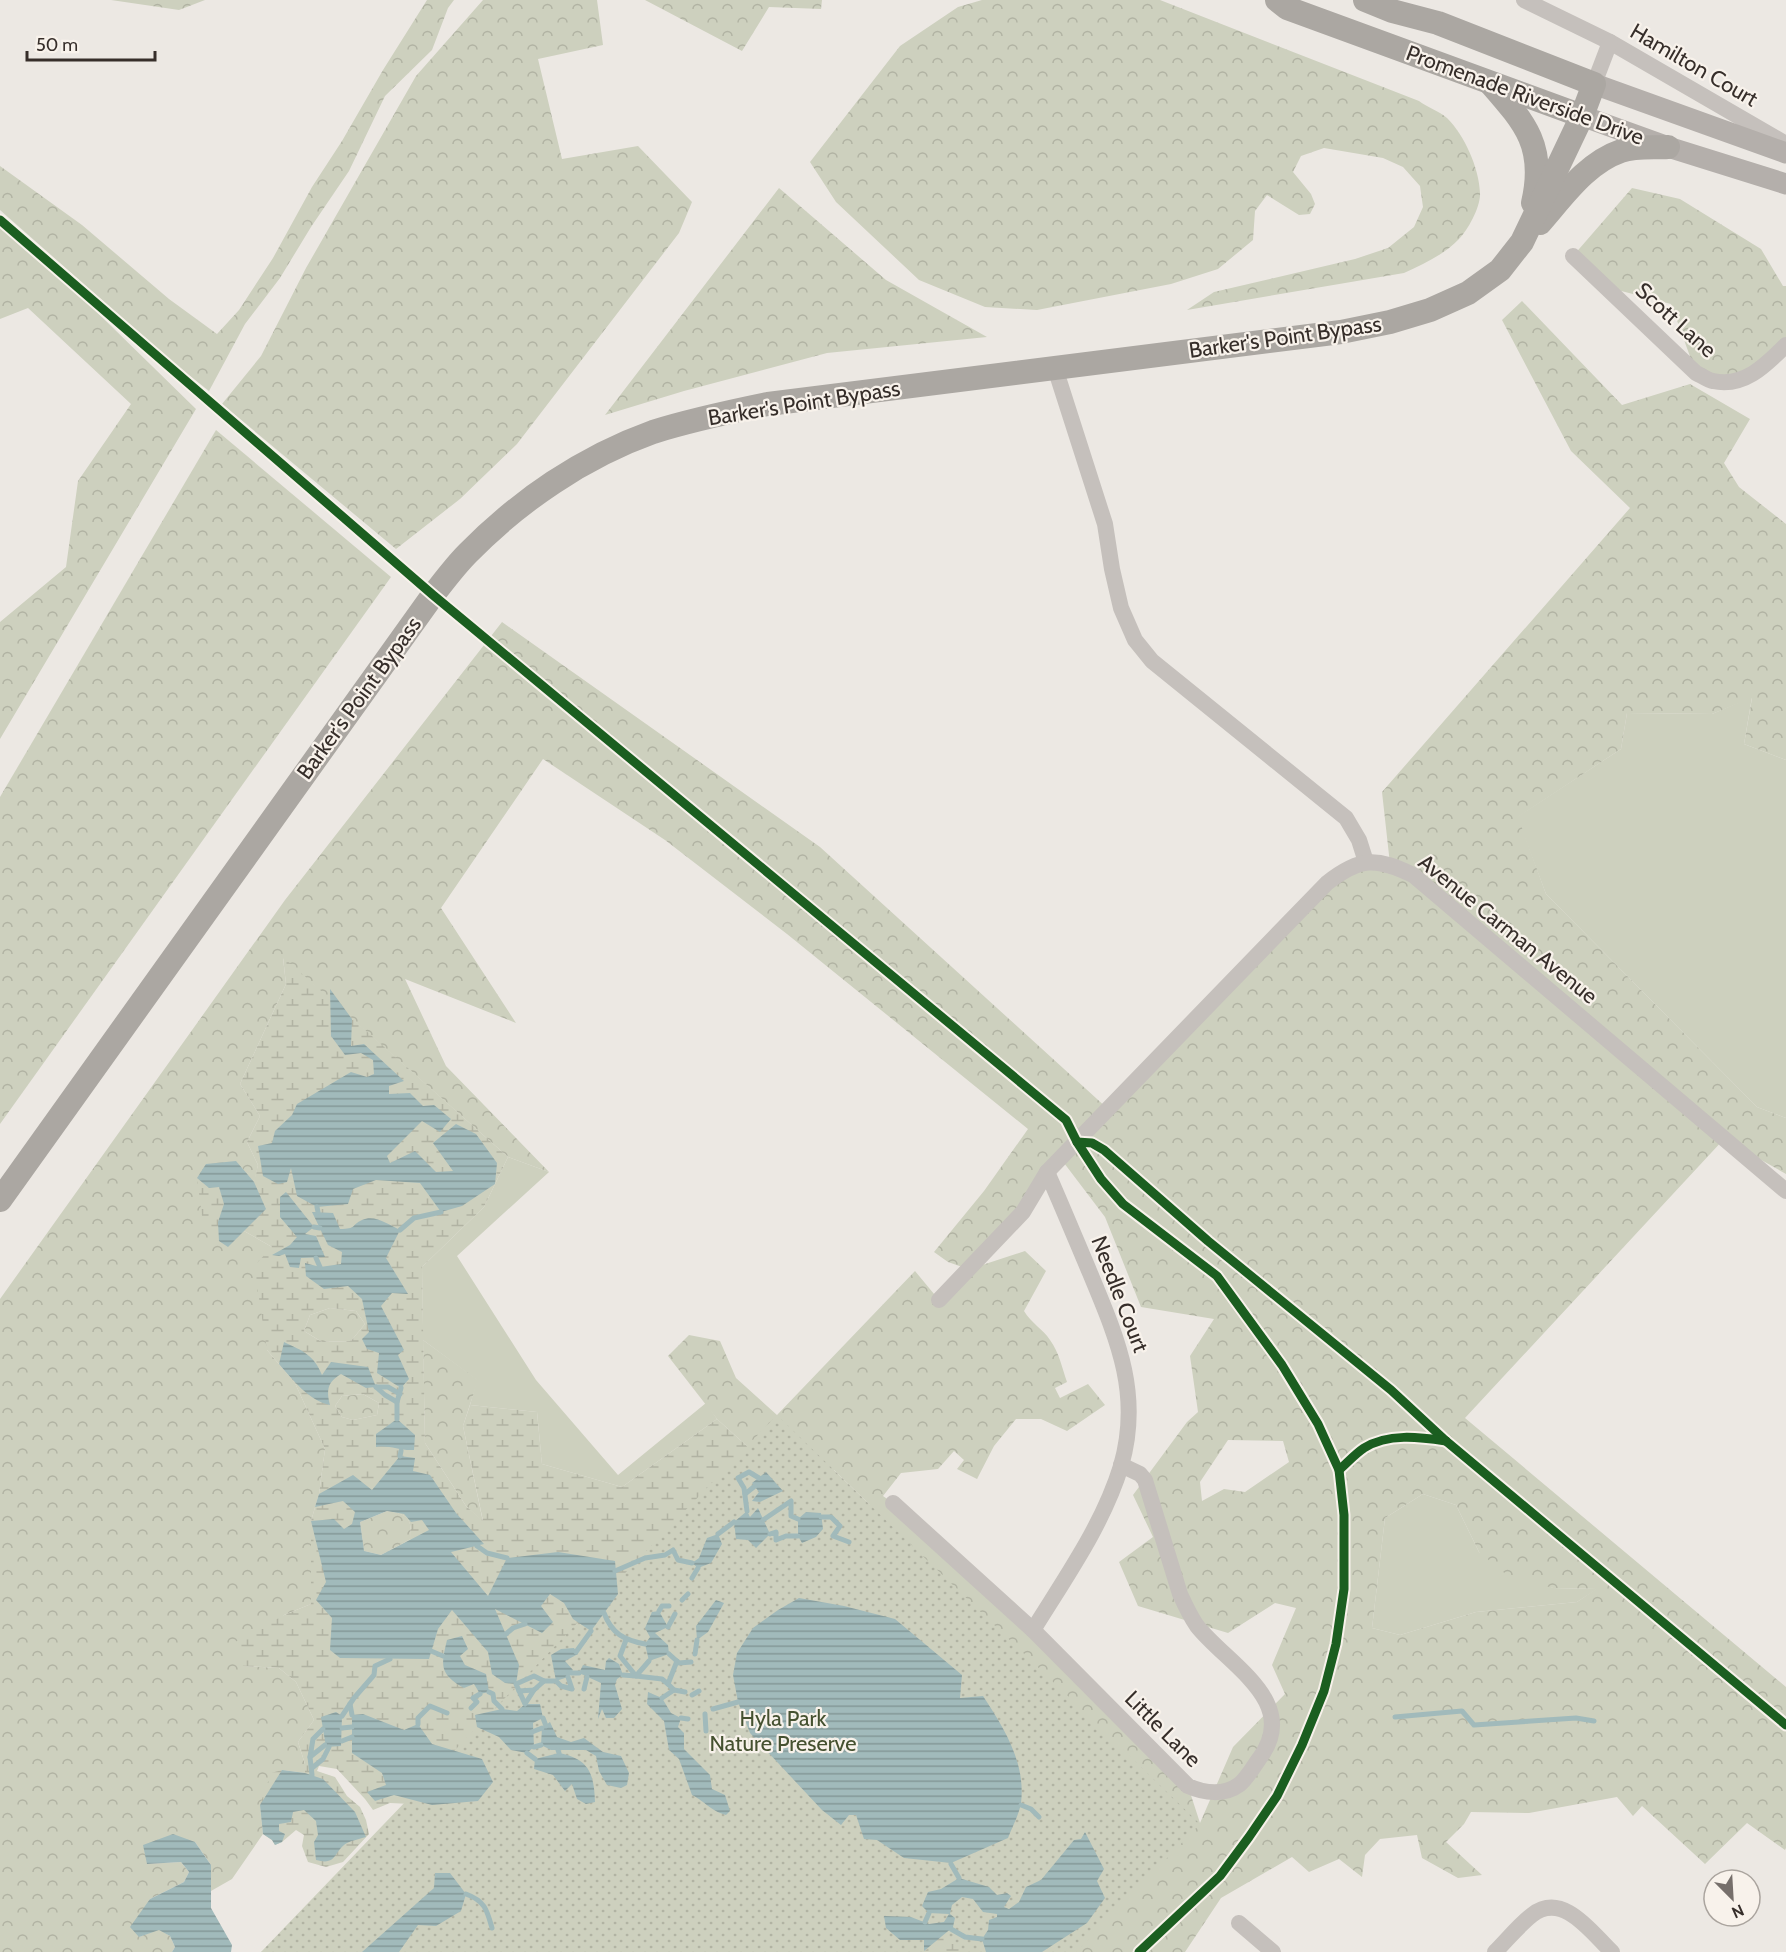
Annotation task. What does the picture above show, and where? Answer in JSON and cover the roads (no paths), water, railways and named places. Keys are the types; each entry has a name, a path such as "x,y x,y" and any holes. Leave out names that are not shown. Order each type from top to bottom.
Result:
{"highway":[{"name":"Promenade Riverside Drive","path":"1365,0 1438,23 1594,84"},
{"path":"1405,0 1438,23"},
{"name":"Promenade Riverside Drive","path":"1277,3 1582,116"},
{"path":"1489,82 1516,113 1529,135 1538,161 1537,184 1522,242"},
{"name":"Barker's Point Bypass","path":"0,1200 433,595 466,555 503,519 549,485 596,457 652,433 708,416 768,404 1341,332 1390,322 1430,310 1468,293 1500,270 1522,242 1582,116 1594,84"},
{"path":"1522,242 1577,180 1600,162 1621,151 1668,147"}],"main road":[{"name":"Promenade Riverside Drive","path":"1594,84 1786,153"},
{"name":"Promenade Riverside Drive","path":"1582,116 1668,147 1786,184"}],"street":[{"name":"Hamilton Court","path":"1524,0 1610,42 1786,144"},
{"name":"Hamilton Court","path":"1594,84 1610,42"},
{"name":"Scott Lane","path":"1574,256 1696,373 1712,381 1734,382 1752,375 1770,362 1786,345"},
{"path":"939,1300 1023,1212 1047,1172 1327,883 1344,869 1366,862 1359,840 1346,818 1152,661 1135,640 1121,608 1105,524 1055,368"},
{"name":"Avenue Carman Avenue","path":"1366,862 1390,864 1413,875 1786,1191"},
{"name":"Needle Court","path":"1033,1630 1079,1556 1104,1509 1121,1466 1127,1432 1128,1405 1125,1365 1115,1334 1047,1172"},
{"name":"Little Lane","path":"893,1503 1033,1630 1188,1786 1201,1792 1214,1793 1228,1790 1241,1784 1269,1746 1273,1733 1269,1705 1261,1691 1198,1626 1188,1611 1180,1594 1145,1480 1134,1470 1121,1466"},
{"path":"1495,1952 1532,1915 1545,1907 1557,1907 1569,1912 1612,1952"},
{"path":"1239,1923 1273,1952"}],"water":[{"path":"330,989 352,1019 351,1046 364,1044 404,1081 389,1086 389,1094 410,1093 423,1106 434,1105 451,1119 440,1132 422,1121 387,1156 390,1163 415,1151 436,1172 453,1171 433,1143 456,1124 476,1134 497,1163 495,1184 462,1206 441,1212 420,1183 376,1180 353,1189 348,1204 317,1207 297,1196 291,1168 287,1182 278,1184 263,1176 258,1146 272,1143 275,1131 292,1115 297,1104 351,1072 367,1077 374,1074 373,1060 361,1053 345,1055 331,1036"},
{"path":"236,1161 254,1182 266,1209 228,1247 219,1241 218,1222 224,1204 219,1187 209,1188 197,1178 206,1164"},
{"path":"286,1192 314,1227 305,1234 316,1236 325,1257 301,1258 299,1268 290,1267 285,1254 272,1255 290,1245 297,1237 280,1217 280,1197"},
{"path":"312,1212 333,1213 340,1229 352,1227 362,1220 372,1218 400,1230 386,1258 408,1294 392,1293 381,1306 404,1350 398,1355 409,1379 401,1388 377,1373 379,1353 367,1349 362,1339 369,1332 362,1299 348,1286 324,1289 306,1276 305,1263 320,1267 341,1264 342,1252 328,1245"},
{"path":"284,1342 311,1358 322,1375 331,1362 368,1367 376,1387 366,1388 341,1374 329,1386 330,1405 322,1403 302,1389 279,1364"},
{"path":"397,1419 415,1435 414,1450 376,1447 376,1434"},
{"path":"400,1456 415,1458 413,1471 430,1475 456,1513 484,1544 451,1552 488,1596 507,1558 558,1552 615,1561 618,1594 591,1631 573,1619 564,1603 550,1594 541,1606 553,1622 542,1633 495,1609 519,1665 516,1684 505,1683 492,1674 488,1652 452,1610 438,1629 429,1659 340,1658 330,1650 332,1618 316,1600 326,1582 311,1521 334,1519 344,1529 352,1524 355,1512 343,1501 315,1507 319,1494 353,1475 372,1490","holes":["387,1511 404,1514 411,1522 422,1520 429,1530 381,1555 364,1551 360,1522"]},
{"path":"766,1472 783,1491 760,1502 752,1501 759,1492 752,1483"},
{"path":"758,1508 770,1534 756,1548 748,1540 736,1539 734,1522 747,1511 750,1517"},
{"path":"806,1512 821,1513 823,1529 816,1537 802,1543 798,1536 798,1519"},
{"path":"718,1534 722,1544 711,1563 698,1568 692,1563 699,1558 707,1538"},
{"path":"799,1598 844,1606 895,1619 962,1675 960,1698 983,1696 1006,1733 1020,1774 1021,1803 1008,1838 951,1863 904,1858 877,1840 864,1839 856,1815 849,1815 841,1825 822,1810 750,1733 738,1702 733,1675 737,1653 753,1628"},
{"path":"716,1600 724,1603 708,1632 697,1640 696,1626"},
{"path":"659,1611 668,1627 655,1633 668,1645 669,1654 649,1661 645,1644 650,1637 645,1628 652,1612"},
{"path":"462,1636 468,1649 460,1656 465,1665 486,1674 489,1692 480,1694 474,1684 464,1688 446,1673 443,1662 447,1640"},
{"path":"574,1648 578,1654 565,1661 573,1670 568,1677 556,1681 551,1655 561,1649"},
{"path":"609,1658 619,1664 623,1675 617,1679 615,1685 622,1709 614,1718 606,1718 602,1709 598,1719 601,1683 579,1673 583,1665 605,1670 606,1661"},
{"path":"648,1692 662,1698 671,1713 681,1718 678,1727 684,1733 684,1749 710,1775 712,1789 725,1795 730,1811 726,1815 715,1811 692,1795 679,1759 669,1750 664,1721 647,1704"},
{"path":"525,1704 540,1704 543,1718 533,1723 534,1747 527,1753 511,1750 499,1737 477,1727 475,1715 502,1709 517,1711"},
{"path":"336,1712 342,1716 341,1746 326,1747 321,1717"},
{"path":"363,1714 404,1730 418,1724 432,1744 482,1759 493,1782 478,1801 432,1805 394,1795 375,1801 367,1792 386,1785 382,1773 352,1753 352,1715"},
{"path":"550,1722 557,1737 571,1742 584,1738 603,1752 621,1756 629,1773 627,1785 621,1788 607,1785 599,1771 596,1756 586,1750 551,1750 541,1745 542,1728"},
{"path":"559,1753 577,1759 588,1769 593,1783 595,1802 586,1804 577,1799 572,1784 565,1791 553,1775 534,1769 535,1759"},
{"path":"282,1770 305,1773 323,1779 355,1812 366,1837 347,1843 328,1861 316,1860 314,1842 318,1835 316,1821 304,1810 293,1812 291,1822 279,1824 279,1831 285,1834 282,1842 275,1845 263,1834 260,1805"},
{"path":"1085,1832 1104,1869 1097,1881 1105,1898 1087,1923 1042,1952 986,1952 982,1939 988,1930 989,1920 997,1917 997,1914 983,1912 973,1899 962,1897 952,1905 950,1914 955,1918 953,1927 924,1951 924,1940 900,1940 886,1928 884,1916 911,1917 929,1924 944,1922 949,1914 929,1913 922,1906 928,1892 941,1889 959,1878 989,1887 997,1895 1007,1893 1011,1896 1004,1907 1009,1909 1019,1902 1026,1887 1041,1880 1074,1840 1081,1839"},
{"path":"173,1834 195,1842 211,1865 211,1908 232,1945 231,1952 172,1952 175,1947 170,1936 159,1930 139,1937 130,1927 150,1899 184,1882 189,1872 181,1862 147,1864 143,1845"},
{"path":"435,1873 450,1873 466,1894 461,1911 436,1926 418,1925 399,1952 362,1952 434,1888"}],"waterway":[{"path":"317,1207 318,1212"},
{"path":"400,1230 414,1218 441,1212"},
{"path":"314,1227 320,1228"},
{"path":"316,1258 320,1267"},
{"path":"376,1387 397,1402"},
{"path":"376,1387 388,1387 400,1394"},
{"path":"397,1419 397,1402 401,1388"},
{"path":"400,1456 401,1451"},
{"path":"747,1511 744,1488 738,1478 749,1472 759,1478"},
{"path":"745,1494 755,1486"},
{"path":"763,1520 791,1501 791,1516 798,1519"},
{"path":"821,1517 831,1517 840,1526 833,1536 849,1542"},
{"path":"718,1534 734,1522"},
{"path":"770,1534 776,1532 776,1540 786,1536 798,1536"},
{"path":"477,1546 487,1553 507,1558"},
{"path":"615,1571 645,1558 665,1555 673,1550 678,1560 692,1563"},
{"path":"692,1578 698,1568"},
{"path":"682,1600 688,1594"},
{"path":"659,1611 662,1606 669,1606"},
{"path":"604,1613 611,1626 620,1635 645,1644"},
{"path":"668,1627 675,1614"},
{"path":"506,1634 513,1628 525,1624"},
{"path":"576,1652 591,1631"},
{"path":"626,1640 620,1656 636,1676 662,1679 668,1684"},
{"path":"695,1654 697,1640"},
{"path":"431,1651 443,1656"},
{"path":"669,1654 679,1663 691,1662"},
{"path":"342,1716 374,1675 375,1666 390,1659"},
{"path":"623,1675 636,1676 649,1661"},
{"path":"674,1690 668,1684 677,1661"},
{"path":"571,1673 579,1673"},
{"path":"534,1690 525,1704 516,1684 534,1676 544,1681"},
{"path":"519,1691 534,1690 544,1681 556,1681 561,1686 572,1689 568,1677"},
{"path":"584,1689 587,1677"},
{"path":"662,1698 674,1690 685,1692"},
{"path":"692,1695 699,1691"},
{"path":"489,1692 493,1694 494,1701 502,1709"},
{"path":"471,1708 477,1702 473,1698 480,1694"},
{"path":"713,1709 738,1702"},
{"path":"350,1704 352,1715"},
{"path":"418,1724 418,1718 430,1706 447,1713"},
{"path":"1395,1717 1462,1711 1474,1725 1576,1718 1594,1721"},
{"path":"705,1714 706,1731"},
{"path":"543,1718 546,1726"},
{"path":"681,1718 688,1719"},
{"path":"342,1728 352,1727"},
{"path":"532,1732 542,1728"},
{"path":"310,1757 313,1739 323,1729"},
{"path":"342,1741 352,1737"},
{"path":"312,1775 310,1757 325,1745"},
{"path":"534,1747 541,1745"},
{"path":"312,1768 323,1759 329,1747"},
{"path":"527,1753 535,1759"},
{"path":"1021,1805 1031,1809 1039,1817"},
{"path":"951,1864 959,1878"},
{"path":"466,1894 481,1903 492,1928"},
{"path":"925,1922 929,1913"},
{"path":"951,1929 965,1937 982,1939"}],"park label":[{"name":"Hyla Park Nature Preserve","path":"783,1730"}]}
